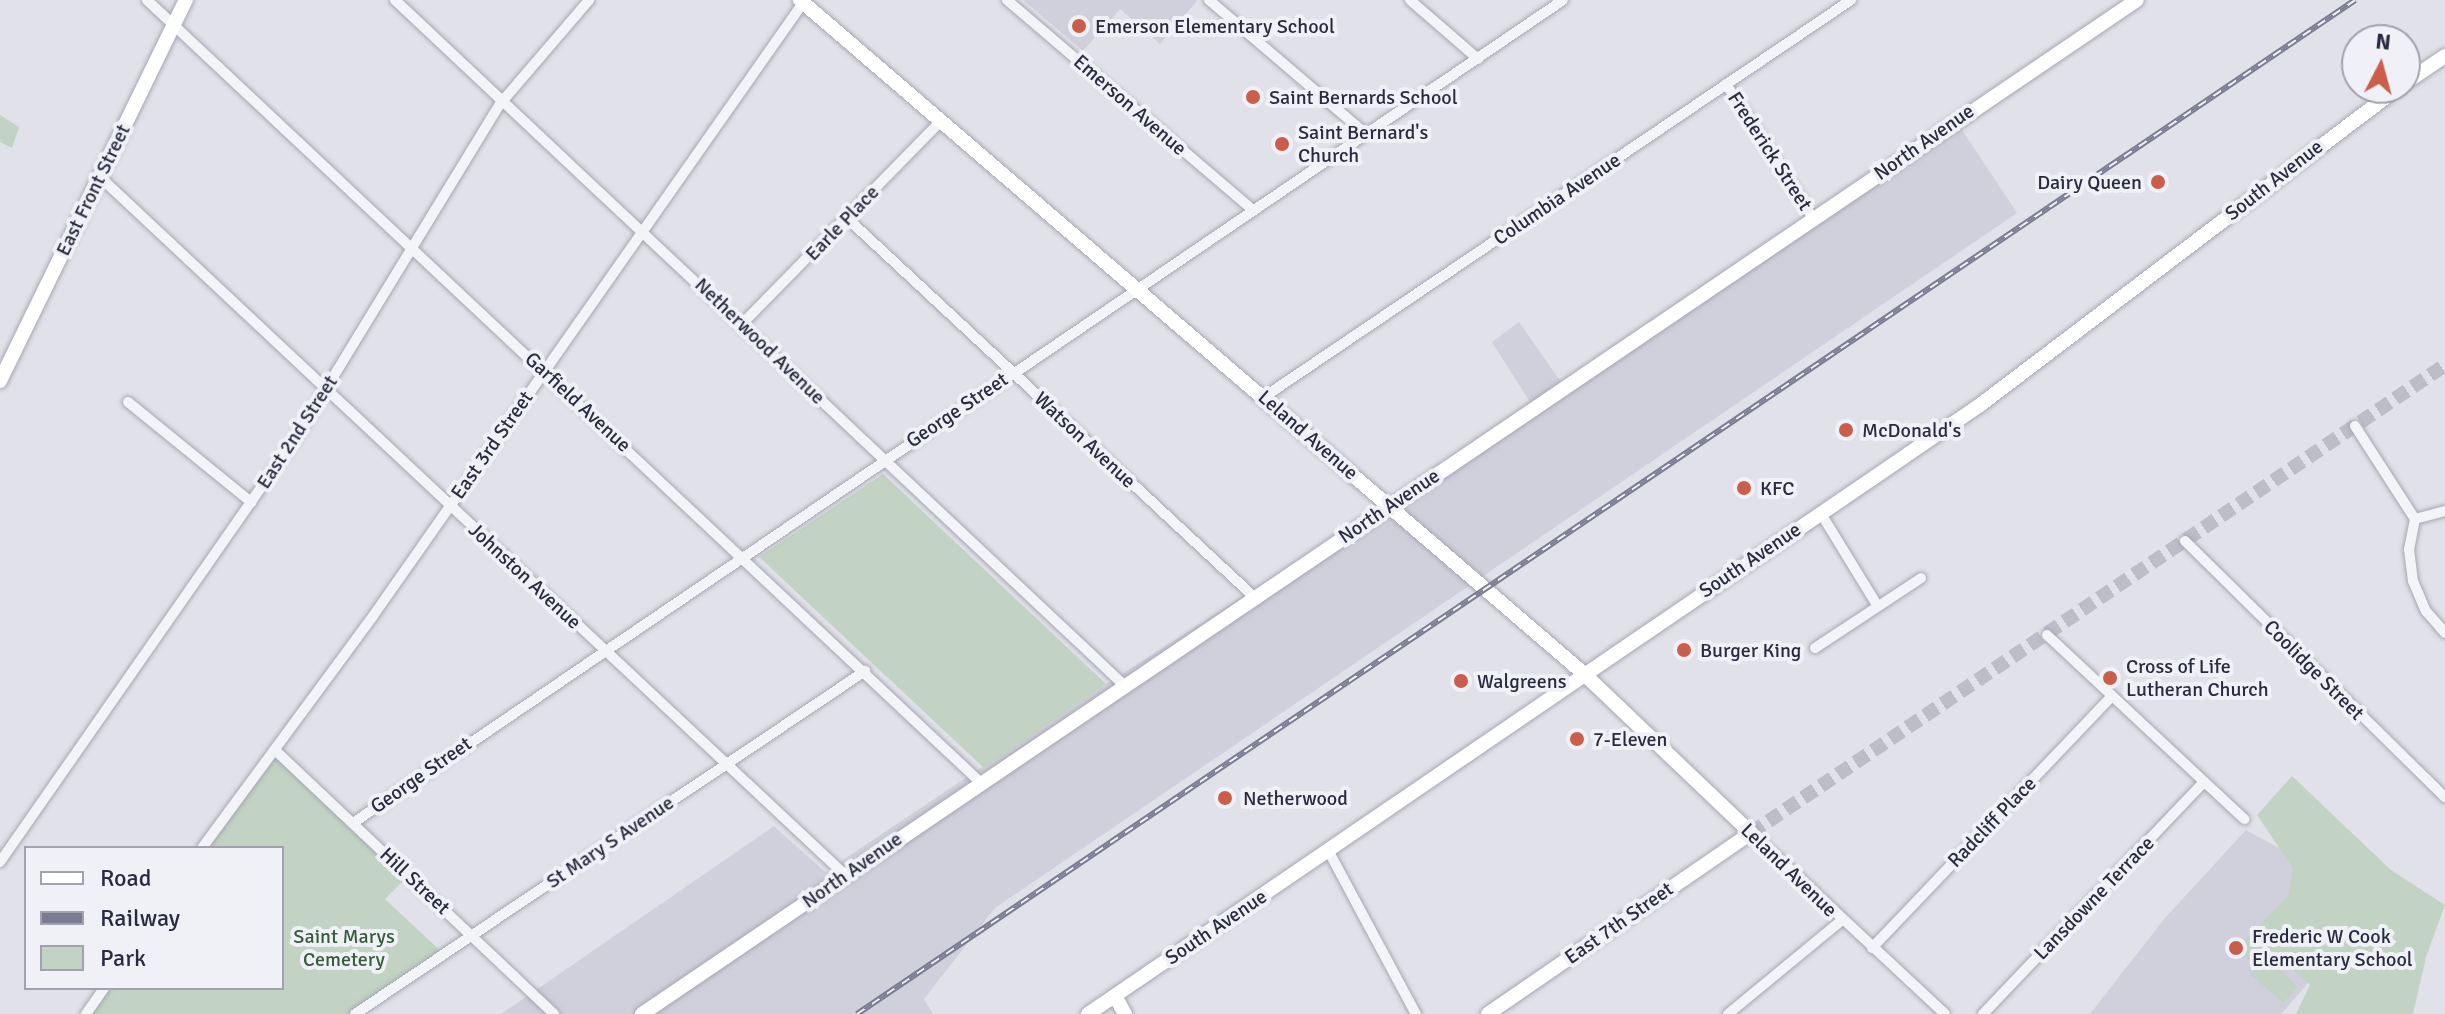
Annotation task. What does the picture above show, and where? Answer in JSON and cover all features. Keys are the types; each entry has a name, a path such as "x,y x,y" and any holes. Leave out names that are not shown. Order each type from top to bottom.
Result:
{"street":[{"name":"Garfield Avenue","path":"147,0 414,246 979,781"},
{"name":"East Front Street","path":"0,381 186,0"},
{"name":"Netherwood Avenue","path":"395,0 743,323 1123,684"},
{"name":"East 2nd Street","path":"0,862 326,389 504,99 589,0"},
{"name":"Emerson Avenue","path":"1007,0 1253,210"},
{"path":"1209,0 1366,134"},
{"path":"1410,0 1478,59"},
{"name":"George Street","path":"353,823 883,458 1563,0"},
{"name":"Columbia Avenue","path":"1264,397 1851,0"},
{"name":"North Avenue","path":"642,1014 979,781 2137,0"},
{"name":"Leland Avenue","path":"803,1 1583,673 1841,921 1945,1014"},
{"name":"East 3rd Street","path":"203,846 449,505 803,1"},
{"path":"2421,72 2445,56"},
{"name":"Frederick Street","path":"1726,84 1813,218"},
{"name":"South Avenue","path":"1088,1014 2083,331 2377,104"},
{"name":"Earle Place","path":"743,323 940,122"},
{"name":"Johnston Avenue","path":"100,177 845,875"},
{"name":"Watson Avenue","path":"847,218 1253,596"},
{"path":"128,402 251,502"},
{"path":"2355,426 2415,519 2409,549 2413,581 2426,611 2445,633"},
{"path":"2415,519 2445,511"},
{"path":"1820,512 1877,605"},
{"name":"Coolidge Street","path":"2185,541 2445,797"},
{"path":"1815,648 1921,578"},
{"path":"2047,635 2244,819"},
{"name":"St Mary S Avenue","path":"355,1014 865,671"},
{"name":"Radcliff Place","path":"1872,948 2112,696"},
{"name":"Hill Street","path":"275,750 554,1014"},
{"name":"Lansdowne Terrace","path":"1983,1014 2204,782"},
{"name":"East 7th Street","path":"1488,1014 1751,833"},
{"path":"1328,850 1416,1014"},
{"path":"1728,1014 1841,921"},
{"path":"86,1014 103,990"},
{"path":"1115,996 1125,1014"}],"shaded area":[{"name":"Emerson Elementary School","path":"1023,0 1197,1 1160,44 1120,9 1083,51"},
{"path":"1960,127 2017,213 995,908 924,999 933,1014 501,1014 774,826 825,872 1106,684 1535,410 1492,342 1519,322 1566,389"},
{"name":"Frederic W Cook Elementary School","path":"2246,830 2366,896 2304,988 2281,1014 2090,1014 2165,918"}],"green space":[{"path":"0,115 19,127 12,148 0,142"},
{"path":"883,474 1106,684 984,768 759,557"},
{"name":"Saint Marys Cemetery","path":"275,752 406,878 385,899 446,956 362,1014 90,1014 108,990 284,990 284,846 208,846"},
{"path":"2292,776 2391,870 2445,905 2426,957 2413,1014 2296,1014 2310,985 2272,951 2254,966 2238,947 2288,896 2293,868 2257,815"},
{"path":"2269,958 2298,987 2283,1003 2250,974"}],"tunnel":[{"path":"1751,833 2445,365"}],"railway":[{"path":"857,1014 2355,0"}],"place":[{"name":"Emerson Elementary School","path":"1079,26"},
{"name":"Saint Bernards School","path":"1253,97"},
{"name":"Saint Bernard's Church","path":"1282,144"},
{"name":"Dairy Queen","path":"2158,182"},
{"name":"McDonald's","path":"1846,430"},
{"name":"KFC","path":"1744,488"},
{"name":"Burger King","path":"1684,650"},
{"name":"Cross of Life Lutheran Church","path":"2110,678"},
{"name":"Walgreens","path":"1461,681"},
{"name":"7-Eleven","path":"1577,739"},
{"name":"Netherwood","path":"1225,798"},
{"name":"Frederic W Cook Elementary School","path":"2236,948"}]}
